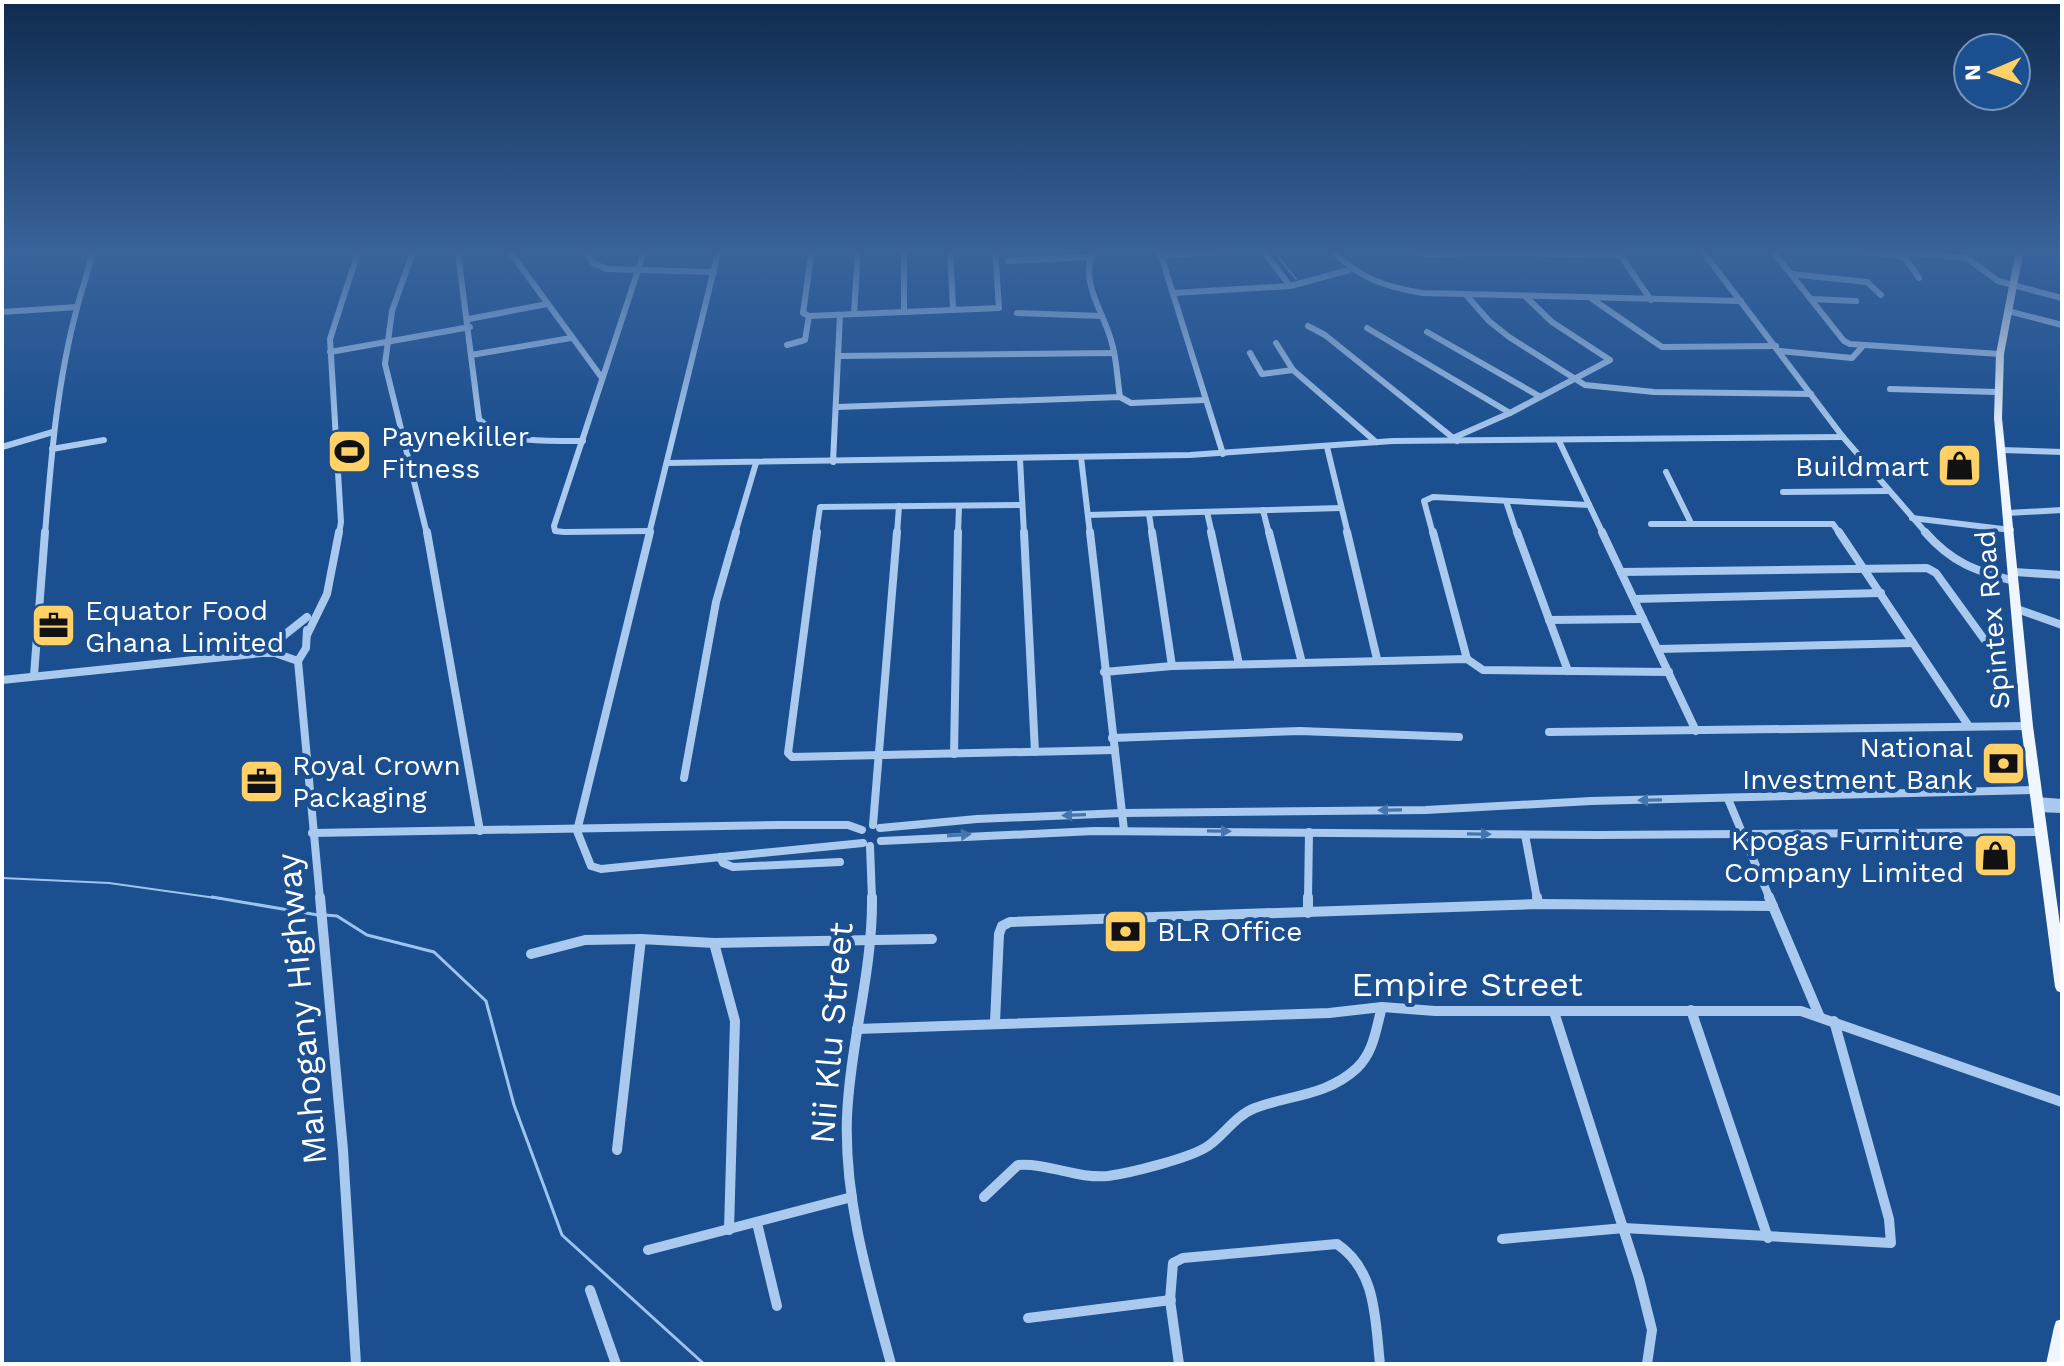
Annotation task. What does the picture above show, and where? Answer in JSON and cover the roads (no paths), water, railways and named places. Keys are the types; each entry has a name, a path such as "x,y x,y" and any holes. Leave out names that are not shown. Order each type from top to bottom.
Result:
{"main road":[{"name":"Spintex Road","path":"2008,313 1997,392 2001,450 2011,530 2027,726 2062,987"},
{"path":"2054,1364 2062,1327"}],"street":[{"path":"34,675 53,432 76,313"},
{"path":"307,635 327,594 341,522 330,352 337,313"},
{"path":"392,313 385,364 433,558 480,831"},
{"path":"467,313 479,419 486,428 513,436 583,441"},
{"path":"330,352 386,343 511,313"},
{"path":"553,313 602,378"},
{"path":"624,313 555,520 555,531 650,531"},
{"path":"704,313 577,831 591,866 601,869 963,834 1124,830 1525,835 2041,832"},
{"path":"803,313 809,316 870,313"},
{"path":"1017,313 1102,316"},
{"path":"1101,313 1114,353 1120,397"},
{"path":"1179,313 1223,454"},
{"path":"1483,313 1499,329 1574,379 1593,387 1654,392 1811,394"},
{"path":"1456,440 1610,359 1542,313"},
{"path":"1612,313 1662,347 1778,348 1852,358 1862,347"},
{"path":"1750,313 1887,491 1956,563 2014,577 2062,575"},
{"path":"1822,313 1844,341 1862,347 2000,354"},
{"path":"2015,313 2062,325"},
{"path":"833,462 840,315"},
{"path":"787,345 805,340 809,316"},
{"path":"1308,326 1325,335 1456,440"},
{"path":"1367,328 1510,413"},
{"path":"1427,332 1539,396"},
{"path":"471,355 571,338"},
{"path":"1276,343 1293,370 1376,442"},
{"path":"839,356 1114,353"},
{"path":"1250,353 1262,374 1293,370"},
{"path":"1890,389 1997,392"},
{"path":"837,407 1120,397 1131,403 1205,400"},
{"path":"2,447 53,432"},
{"path":"667,463 1223,454 1376,442 1456,440 1843,437"},
{"path":"52,449 104,440"},
{"path":"1559,441 1696,731"},
{"path":"1327,447 1377,659"},
{"path":"2001,450 2062,452"},
{"path":"1081,457 1124,830"},
{"path":"1020,459 1035,752"},
{"path":"684,778 716,602 756,463"},
{"path":"1666,472 1691,523"},
{"path":"1783,492 1887,491"},
{"path":"1467,659 1424,501 1433,497 1589,505"},
{"path":"1506,501 1568,671"},
{"path":"1022,505 823,505 818,509 788,753 792,757 878,757 1115,750"},
{"path":"871,843 883,834 876,826 878,757 899,506"},
{"path":"954,754 959,506"},
{"path":"1088,515 1341,508"},
{"path":"1263,510 1302,663"},
{"path":"2008,513 2062,510"},
{"path":"1207,512 1239,664"},
{"path":"1149,514 1172,666"},
{"path":"1912,518 2011,530"},
{"path":"1651,524 1831,522 1968,725"},
{"path":"1621,572 1863,567 1932,570 1989,646"},
{"path":"1634,599 1881,593"},
{"path":"2017,609 2062,625"},
{"path":"2,680 262,653 287,656 298,661 306,648 307,617 262,653"},
{"path":"1549,620 1643,619"},
{"path":"1658,649 1913,643"},
{"path":"1104,672 1172,666 1377,659 1467,659 1483,670 1669,672"},
{"name":"Mahogany Highway","path":"298,661 343,1150 356,1364"},
{"path":"1549,732 2027,726"},
{"path":"1112,738 1292,731 1459,737"},
{"path":"312,833 848,825 862,830 876,826 977,819 1122,813 1426,810 1728,799 2036,800 2062,803"},
{"path":"1728,799 1819,1015"},
{"path":"2036,800 2062,809"},
{"path":"862,830 860,837 871,843"},
{"path":"1308,913 1309,832"},
{"path":"1525,835 1538,904"},
{"name":"Nii Klu Street","path":"871,843 870,941 847,1107 848,1170 868,1279 891,1364"},
{"path":"720,857 723,863 733,867 840,862"},
{"path":"2049,889 2062,893"},
{"path":"995,1022 999,934 1002,926 1010,922 1538,904 1773,906"},
{"path":"531,954 553,945 602,938 714,943 932,939"},
{"path":"617,1150 641,939"},
{"path":"714,943 735,1021 729,1230"},
{"path":"984,1197 1018,1165 1036,1164 1074,1175 1105,1176 1132,1172 1206,1148 1237,1119 1254,1108 1308,1096 1356,1069 1371,1049 1382,1007"},
{"name":"Empire Street","path":"857,1029 1329,1013 1382,1007 1435,1011 1801,1011 2062,1102"},
{"path":"1691,1010 1768,1238"},
{"path":"1554,1012 1624,1228 1652,1330 1647,1364"},
{"path":"1502,1239 1624,1228 1891,1243 1889,1219 1834,1021"},
{"path":"648,1250 852,1197"},
{"path":"757,1223 777,1306"},
{"path":"1179,1364 1169,1274 1173,1263 1183,1258 1337,1244 1350,1250 1366,1274 1380,1364"},
{"path":"590,1290 616,1364"},
{"path":"1028,1318 1171,1300"}],"waterway":[{"path":"2,878 109,883 223,899"},
{"path":"212,897 318,915"},
{"path":"325,915 337,916 367,935 434,952 486,1001 514,1105 562,1235 704,1364"}],"place":[{"name":"Paynekiller Fitness","path":"350,452"},
{"name":"Buildmart","path":"1960,466"},
{"name":"Equator Food Ghana Limited","path":"54,626"},
{"name":"National Investment Bank","path":"2004,763"},
{"name":"Royal Crown Packaging","path":"261,781"},
{"name":"Kpogas Furniture Company Limited","path":"1995,856"},
{"name":"BLR Office","path":"1126,931"}]}
